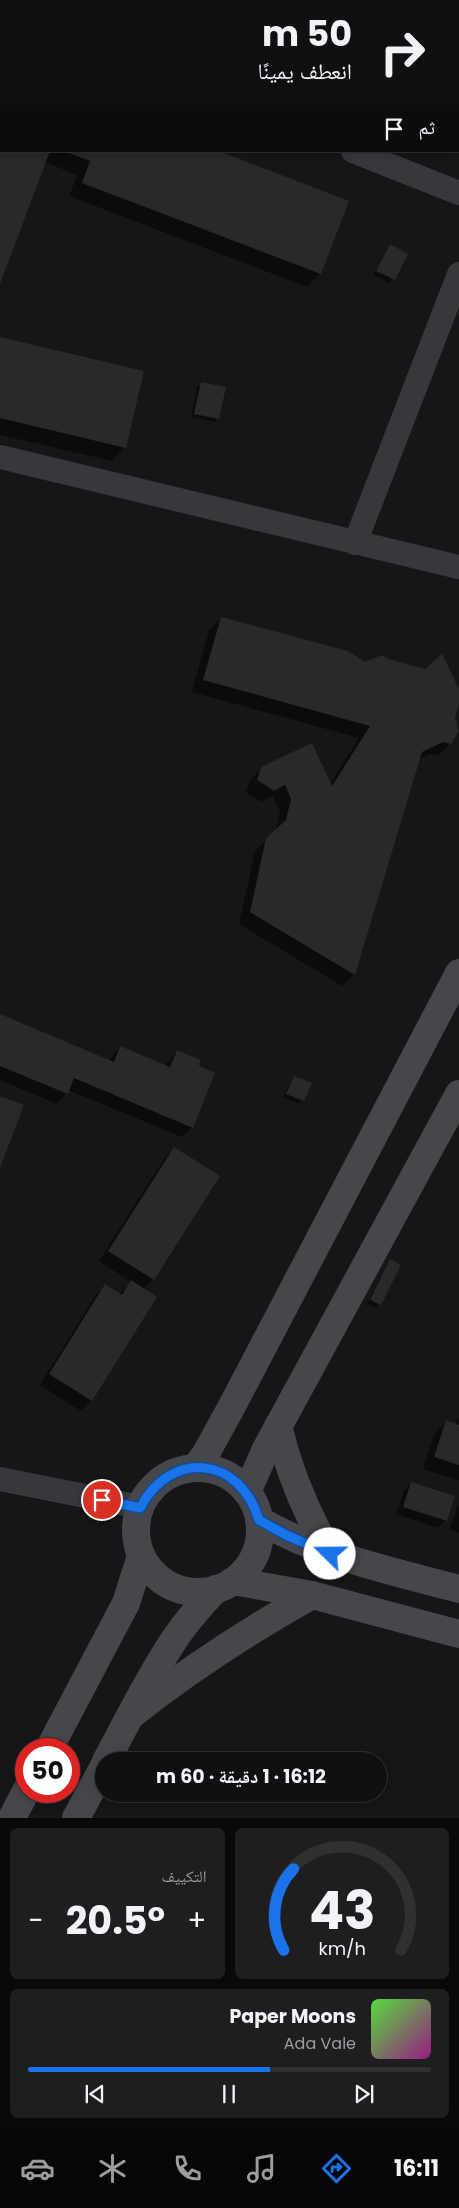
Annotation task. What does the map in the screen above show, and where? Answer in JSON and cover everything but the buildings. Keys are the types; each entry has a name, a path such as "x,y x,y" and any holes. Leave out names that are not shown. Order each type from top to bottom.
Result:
{"main road":[{"path":"195,1468 205,1455 228,1414 459,973"},
{"path":"247,1492 256,1468 278,1426 459,1094"},
{"path":"278,1426 293,1480 307,1513 330,1554"},
{"path":"111,1752 173,1641 193,1614 224,1585 246,1569 255,1554 259,1537 259,1520 247,1492 237,1482 224,1474 210,1469 195,1468 177,1471 161,1479 148,1492 140,1508 136,1524 136,1540 141,1556 151,1571 165,1582 181,1590 198,1592 224,1585 312,1595 459,1634"},
{"path":"259,1520 286,1535 330,1554 459,1589"},
{"path":"55,1738 126,1603 141,1556"},
{"path":"130,1716 199,1663 312,1595"},
{"path":"76,1818 95,1783"},
{"path":"12,1818 20,1803"}],"street":[{"path":"356,152 459,193"},
{"path":"355,543 459,274"},
{"path":"0,457 459,567"},
{"path":"0,1479 140,1508"}],"route":[{"path":"102,1500 140,1508 148,1492 161,1479 177,1471 195,1468 210,1469 224,1474 237,1482 247,1492 259,1520 286,1535 330,1554"}]}
